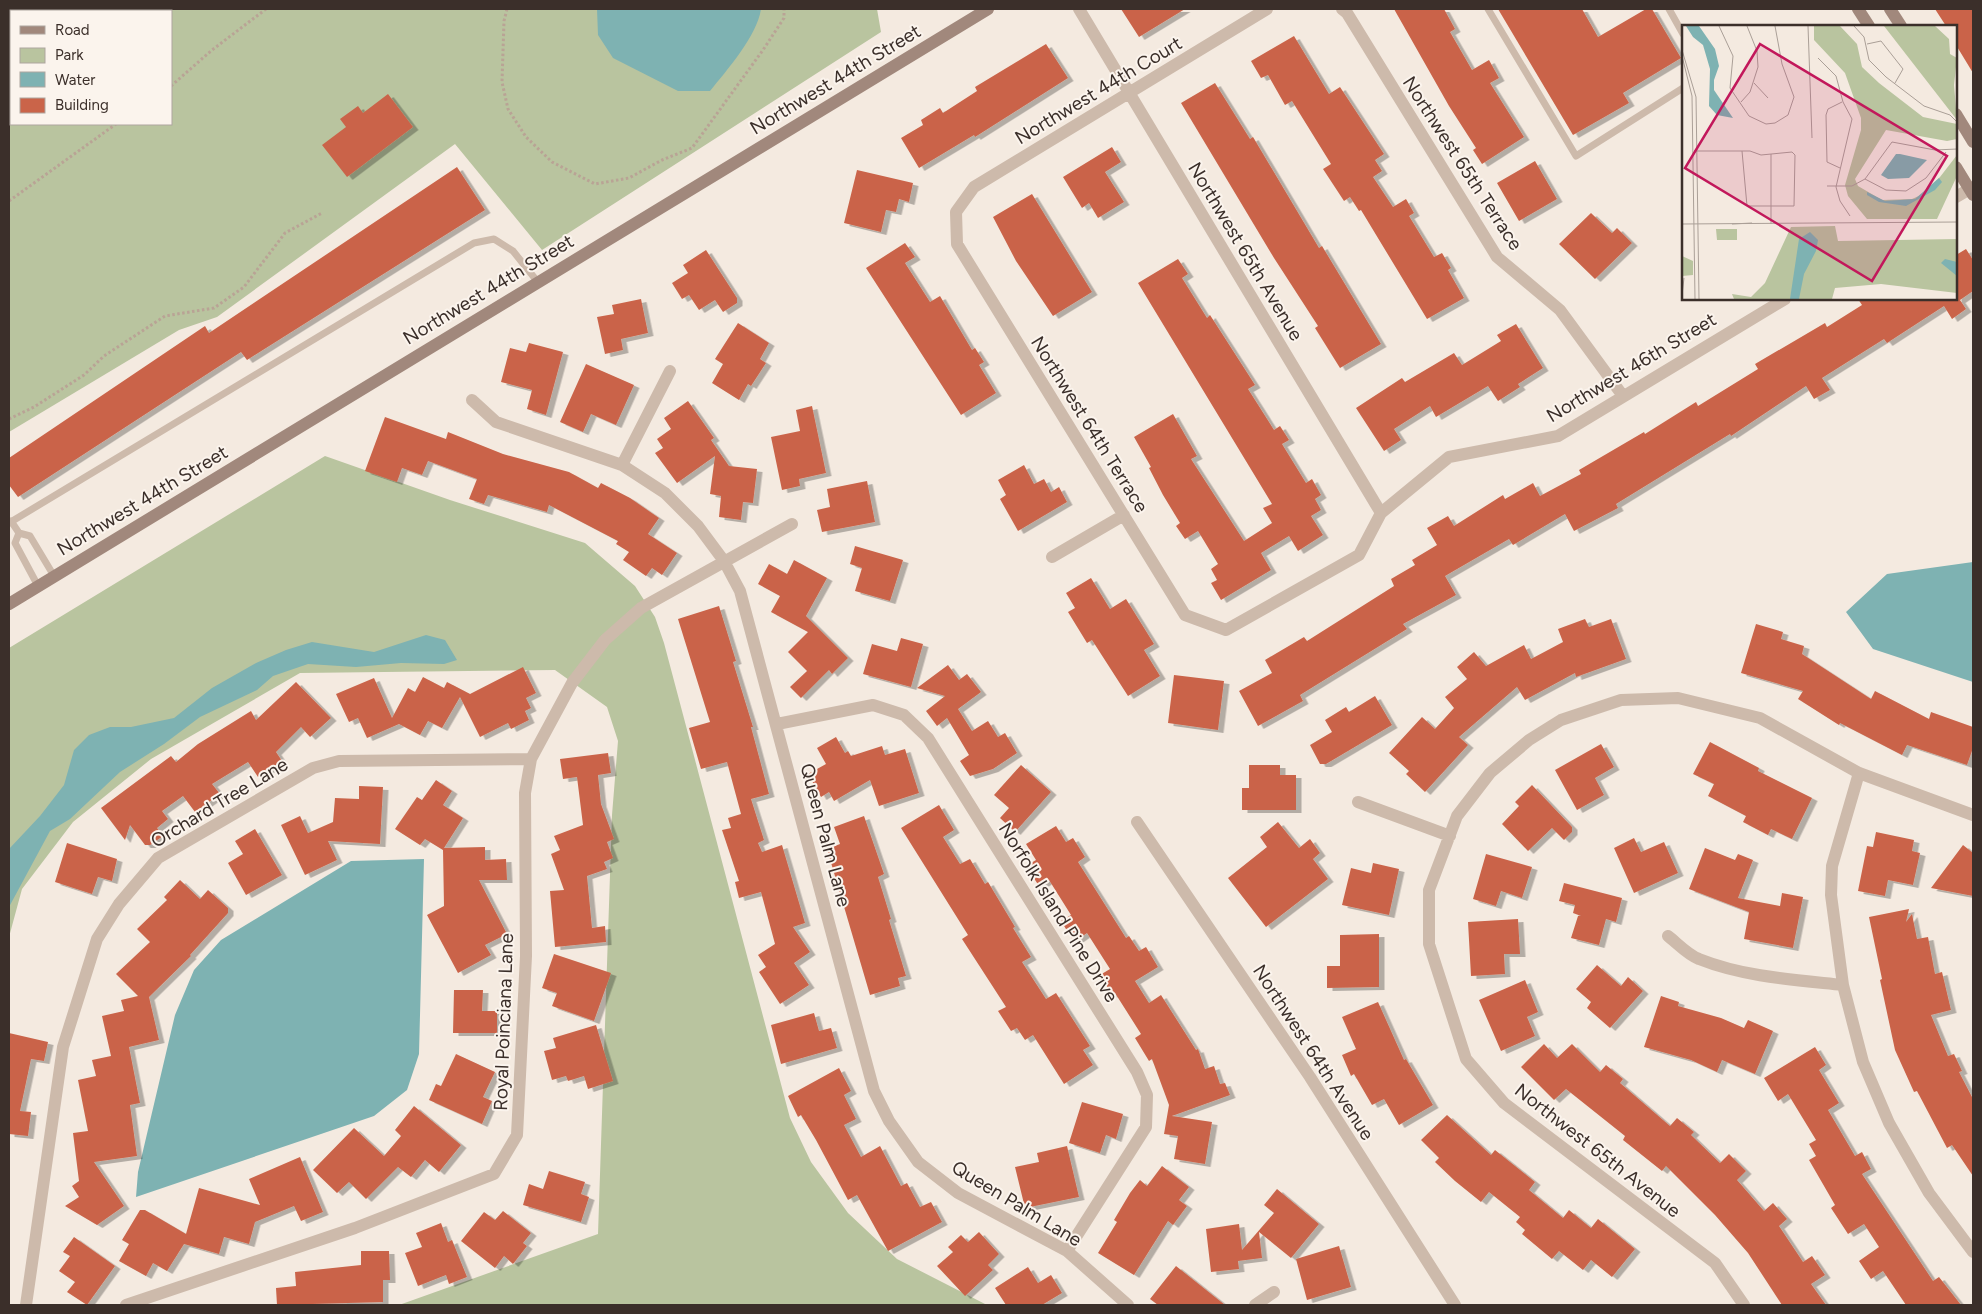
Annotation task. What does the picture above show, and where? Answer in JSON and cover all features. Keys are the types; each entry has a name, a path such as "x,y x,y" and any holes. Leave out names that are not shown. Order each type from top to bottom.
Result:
{"street":[{"name":"Northwest 44th Street","path":"9,604 537,281 988,9"},
{"name":"Northwest 65th Avenue","path":"1079,9 1381,513"},
{"name":"Northwest 44th Court","path":"956,212 974,188 1267,9"},
{"name":"Northwest 65th Terrace","path":"1342,9 1347,13 1497,257 1560,310 1623,396"},
{"path":"1858,9 1868,25"},
{"path":"1890,9 1900,25"},
{"path":"1957,116 1973,142"},
{"path":"1957,168 1972,190 1957,197"},
{"name":"Northwest 64th Terrace","path":"956,212 957,244 1186,615 1226,630"},
{"name":"Northwest 46th Street","path":"1226,630 1360,555 1381,513 1449,457 1558,436 1783,300"},
{"path":"622,464 670,371"},
{"name":"Queen Palm Lane","path":"472,400 496,422 622,464 665,493 698,526 724,561 740,591 874,1091 889,1122 918,1162 958,1194 1067,1251 1128,1305"},
{"path":"1052,557 1124,515"},
{"name":"Royal Poinciana Lane","path":"126,1305 355,1228 494,1174 517,1135 526,956 525,793 531,759 572,683 605,640 641,608 792,524"},
{"name":"Northwest 65th Avenue","path":"1744,1305 1715,1263 1504,1103 1466,1059 1428,944 1429,890 1458,816 1490,773 1529,740 1561,720 1621,700 1678,698 1760,718 1858,773 1973,815"},
{"name":"Norfolk Island Pine Drive","path":"777,724 873,705 904,715 928,738 1137,1072 1147,1096 1146,1127 1067,1251"},
{"name":"Orchard Tree Lane","path":"26,1305 63,1047 97,939 119,904 158,858 313,768 339,761 531,759"},
{"path":"1858,773 1832,866 1831,895 1843,985 1862,1062 1889,1123 1929,1193 1973,1252"},
{"path":"1358,802 1450,836"},
{"name":"Northwest 64th Avenue","path":"1138,822 1310,1077 1455,1305"},
{"path":"1668,936 1697,958 1734,969 1788,979 1843,985"},
{"path":"1255,1305 1274,1292"}],"lane":[{"path":"1488,9 1576,156 1682,89"},
{"path":"1669,9 1682,32"},
{"path":"54,576 30,536 19,533 10,522 474,243 494,238 514,251 537,281"},
{"path":"19,533 15,543 38,586"}],"path":[{"path":"172,85 212,50 266,9"},
{"path":"507,9 504,21 502,82 508,109 526,137 552,162 595,184 629,178 662,160 692,148 763,50 784,18 784,9"},
{"path":"9,201 115,125"},
{"path":"9,419 34,407 84,375 104,356 165,316 214,308 244,288 285,233 322,213"}],"green space":[{"path":"9,9 877,9 881,32 542,250 455,144 217,317 179,330 9,432"},
{"path":"325,456 450,500 585,543 635,586 655,617 664,643 790,1118 811,1162 848,1213 897,1259 987,1305 399,1305 598,1234 612,815 618,741 607,707 555,670 300,673 151,759 73,822 22,889 9,937 9,648"}],"water":[{"path":"597,9 761,9 748,41 710,91 678,91 613,58 598,35"},
{"path":"1973,562 1973,682 1873,649 1846,612 1887,574"},
{"path":"426,635 445,640 457,660 444,664 401,663 356,667 308,664 273,676 257,690 200,717 164,744 120,772 70,819 50,831 9,907 9,849 40,816 64,785 74,750 89,735 110,727 131,727 174,718 212,688 256,663 286,650 312,642 374,652"},
{"path":"424,859 419,1054 407,1090 374,1116 136,1197 138,1172 175,1015 194,970 221,940 351,861"}],"building":[{"path":"1121,9 1185,9 1139,37"},
{"path":"1394,9 1444,9 1455,29 1450,32 1472,70 1489,60 1499,78 1490,83 1524,137 1482,164 1473,150 1476,148 1449,106"},
{"path":"1498,9 1582,9 1598,37 1646,9 1652,9 1681,58 1623,93 1629,103 1573,135"},
{"path":"1935,9 1973,9 1973,73 1957,47 1957,25 1945,25"},
{"path":"1294,36 1329,94 1340,87 1384,154 1375,160 1382,171 1373,177 1393,207 1406,199 1414,213 1409,216 1434,257 1442,253 1451,268 1448,270 1464,298 1427,319 1361,210 1359,211 1350,197 1344,201 1323,169 1331,164 1292,101 1285,105 1268,75 1261,78 1251,61"},
{"path":"1046,44 1068,78 975,137 974,135 919,168 901,138 923,125 921,120 940,108 943,113 977,91 975,87"},
{"path":"1215,83 1250,139 1253,137 1319,248 1322,246 1381,344 1340,368 1315,328 1318,326 1274,258 1181,103"},
{"path":"388,94 413,127 347,177 322,145 346,127 340,119 358,106 363,113"},
{"path":"1112,147 1121,162 1105,172 1124,202 1098,218 1089,203 1082,208 1063,177"},
{"path":"1535,161 1557,199 1519,221 1497,183"},
{"path":"457,167 485,210 247,360 241,352 18,497 9,485 9,458 205,326 209,333"},
{"path":"857,170 913,183 909,202 899,199 896,212 886,210 881,232 844,223"},
{"path":"1032,194 1092,292 1053,316 1016,261 993,217"},
{"path":"1591,213 1612,233 1617,228 1632,243 1595,279 1559,244"},
{"path":"905,243 915,257 905,263 930,302 940,296 972,350 975,348 984,362 979,365 996,393 961,415 866,268"},
{"path":"1966,249 1973,260 1973,291 1960,300 1966,309 1952,319 1944,306 1887,343 1884,339 1822,378 1830,390 1814,399 1806,386 1731,436 1730,434 1616,504 1618,508 1574,531 1565,514 1513,545 1509,539 1445,576 1456,595 1403,624 1407,629 1300,695 1303,701 1258,726 1239,691 1272,673 1265,660 1304,637 1307,641 1394,586 1391,579 1415,565 1412,560 1437,545 1427,528 1448,516 1454,526 1503,495 1505,499 1533,483 1540,496 1581,474 1579,470 1644,432 1645,434 1696,402 1698,406 1758,369 1755,364 1825,323 1827,327 1862,305 1859,300 1957,300 1957,254"},
{"path":"706,250 737,298 737,303 723,312 715,300 699,310 689,295 682,299 672,283 688,273 683,265"},
{"path":"1178,259 1188,274 1182,278 1207,318 1210,315 1255,385 1248,389 1274,430 1280,426 1289,440 1282,444 1306,483 1312,479 1321,495 1315,499 1321,510 1311,516 1323,535 1298,551 1289,536 1261,553 1271,570 1221,600 1211,583 1217,580 1211,569 1218,564 1198,531 1185,539 1176,526 1180,523 1163,495 1149,468 1151,467 1134,437 1173,414 1197,456 1191,459 1244,541 1272,523 1263,508 1272,504 1138,283"},
{"path":"641,299 648,333 621,339 623,350 605,354 597,317 614,314 612,305"},
{"path":"738,323 769,343 760,359 766,363 751,386 748,384 739,400 712,383 723,364 715,359"},
{"path":"1516,324 1543,368 1518,384 1520,387 1498,401 1488,386 1436,417 1430,406 1394,429 1401,440 1384,451 1356,408 1402,378 1405,382 1454,353 1462,365 1501,341 1497,335"},
{"path":"529,343 563,352 546,415 527,409 532,390 501,382 510,348 526,352"},
{"path":"586,364 634,385 616,425 591,414 583,432 560,422"},
{"path":"688,401 714,438 711,440 729,466 757,469 753,503 743,502 741,520 719,517 721,496 710,494 715,456 677,483 655,453 663,448 657,439 671,429 664,418"},
{"path":"812,406 826,473 799,479 800,486 782,490 771,437 800,431 796,410"},
{"path":"385,417 446,439 448,432 503,454 569,472 598,488 601,483 630,498 659,518 648,534 677,553 662,575 652,568 646,576 623,560 629,552 616,544 618,541 549,505 547,512 488,495 484,504 469,499 477,479 428,461 422,475 402,468 397,482 365,471"},
{"path":"1024,465 1034,484 1044,479 1051,492 1059,487 1067,502 1018,531 1000,499 1006,495 998,480"},
{"path":"867,481 875,522 822,532 817,510 830,507 827,489"},
{"path":"855,546 903,560 890,601 855,591 862,568 850,564"},
{"path":"794,560 827,578 806,616 848,658 832,674 829,670 801,698 790,687 807,671 788,652 808,632 771,612 780,596 758,584 769,564 787,574"},
{"path":"1091,578 1110,609 1126,599 1154,644 1144,650 1160,676 1128,696 1092,640 1087,643 1068,612 1075,608 1066,593"},
{"path":"719,606 736,661 733,662 753,727 751,727 769,794 751,799 764,840 758,843 762,852 782,845 805,923 793,927 810,952 794,963 809,985 780,1004 759,972 766,967 758,955 775,944 761,892 739,898 735,882 739,881 722,830 731,828 728,818 741,814 727,762 701,769 689,728 710,722 678,619"},
{"path":"1585,619 1589,627 1611,619 1626,659 1576,677 1575,673 1525,700 1517,687 1459,737 1468,745 1425,792 1406,774 1409,771 1389,753 1422,717 1435,729 1454,708 1445,697 1467,679 1457,667 1474,652 1486,666 1524,645 1531,659 1563,642 1558,629"},
{"path":"1756,624 1783,632 1781,639 1804,646 1802,654 1871,699 1875,691 1929,719 1931,712 1973,727 1973,748 1967,765 1907,745 1902,755 1840,723 1839,725 1798,699 1803,691 1741,673"},
{"path":"901,638 923,644 911,687 863,674 872,644 897,651"},
{"path":"948,665 959,680 967,674 981,692 958,709 972,731 988,721 998,737 1005,733 1017,753 993,769 970,776 960,761 969,755 947,718 937,726 926,711 945,696 917,688"},
{"path":"523,667 536,693 526,698 531,708 525,711 529,720 511,729 508,723 480,737 460,697 442,728 428,721 420,735 399,724 367,738 358,718 349,722 336,694 374,678 392,718 408,688 415,692 423,677 444,688 447,682 470,694"},
{"path":"1174,675 1224,681 1218,730 1168,723"},
{"path":"296,682 331,718 310,737 301,727 276,752 282,761 258,777 248,762 212,784 220,794 195,812 183,796 162,811 168,819 157,828 163,836 150,845 145,845 130,825 125,840 101,808 171,756 176,762 198,744 251,711 256,720"},
{"path":"1375,696 1392,725 1326,764 1320,764 1310,745 1332,732 1325,720 1346,707 1349,712"},
{"path":"836,737 845,753 848,751 851,756 882,746 885,755 905,749 919,793 879,806 870,780 834,801 829,792 821,797 808,774 826,764 817,748"},
{"path":"1710,742 1759,768 1758,771 1812,798 1792,839 1771,829 1768,835 1743,822 1746,816 1708,796 1714,784 1693,774"},
{"path":"1601,744 1614,767 1595,778 1604,795 1577,810 1555,770"},
{"path":"608,753 611,773 598,775 601,804 614,839 607,842 613,858 604,862 607,869 587,876 592,928 605,926 606,942 555,947 550,891 564,890 551,854 560,850 554,836 583,825 577,777 563,779 560,759"},
{"path":"1021,765 1051,792 1015,832 1000,818 1009,808 994,795"},
{"path":"1249,765 1280,765 1280,775 1296,775 1296,810 1242,810 1242,788 1249,788"},
{"path":"436,780 452,791 443,805 463,818 444,848 485,847 485,860 506,859 507,880 479,880 507,934 485,945 491,955 458,973 427,915 444,906 443,850 425,839 420,845 395,829 417,797 422,800"},
{"path":"1532,785 1572,827 1572,832 1564,840 1552,828 1528,851 1502,824 1519,806 1515,802"},
{"path":"359,786 383,787 380,844 328,841 337,860 305,875 281,825 300,816 308,833 333,822 335,798 359,799"},
{"path":"939,805 954,830 943,837 960,864 970,859 985,884 988,882 1031,957 1022,962 1046,999 1056,993 1090,1046 1083,1050 1093,1065 1064,1084 1033,1035 1025,1040 1017,1028 1011,1031 998,1011 1006,1007 962,939 968,935 901,828"},
{"path":"864,816 884,874 878,877 906,976 898,978 900,986 870,995 827,849 840,844 834,827"},
{"path":"1278,822 1299,848 1310,839 1320,853 1313,859 1328,879 1266,927 1228,878 1267,847 1260,837"},
{"path":"1056,826 1066,842 1073,838 1085,857 1078,862 1126,938 1129,936 1139,951 1146,947 1158,967 1135,981 1149,1003 1161,995 1196,1050 1198,1049 1205,1069 1214,1066 1220,1084 1225,1083 1230,1095 1172,1116 1212,1122 1205,1164 1174,1159 1178,1136 1164,1134 1169,1105 1152,1059 1149,1061 1135,1038 1141,1034 1115,993 1112,995 1100,975 1110,969 1087,933 1074,942 1061,921 1071,915 1049,880 1039,886 1026,866 1036,860 1026,844"},
{"path":"255,829 282,875 246,895 228,863 243,854 235,841"},
{"path":"1876,832 1914,840 1912,851 1920,853 1913,885 1888,880 1885,896 1858,891 1867,846 1873,847"},
{"path":"1634,838 1641,852 1664,842 1678,873 1634,893 1614,848"},
{"path":"67,843 117,859 112,881 98,877 92,894 55,882"},
{"path":"1963,845 1973,853 1973,896 1931,888"},
{"path":"1705,848 1735,860 1738,854 1753,860 1738,898 1780,906 1782,893 1803,897 1793,948 1744,939 1749,912 1689,889"},
{"path":"1486,854 1532,867 1522,898 1501,891 1496,906 1473,899"},
{"path":"1373,863 1399,869 1389,915 1342,905 1351,868 1371,873"},
{"path":"180,880 200,899 208,890 228,908 228,913 191,956 149,997 159,1040 129,1047 140,1103 130,1105 137,1156 94,1162 124,1206 97,1225 65,1206 79,1197 72,1186 79,1181 73,1133 88,1131 78,1080 96,1076 92,1060 111,1056 102,1016 124,1011 121,1000 138,996 116,974 150,942 137,929 167,900 164,897"},
{"path":"1564,883 1622,898 1616,922 1606,919 1599,945 1571,938 1578,916 1581,916 1573,913 1575,905 1559,901"},
{"path":"1909,909 1906,922 1912,914 1917,939 1928,937 1935,974 1942,972 1951,1010 1931,1015 1948,1056 1954,1054 1962,1071 1959,1072 1973,1099 1973,1176 1952,1145 1947,1148 1917,1091 1914,1092 1895,1050 1869,917"},
{"path":"1518,919 1520,954 1504,954 1505,974 1471,976 1468,922"},
{"path":"1379,934 1379,987 1327,988 1327,966 1340,966 1340,935"},
{"path":"554,954 611,973 594,1021 552,1006 557,993 542,988"},
{"path":"1597,965 1621,986 1628,977 1643,991 1610,1028 1587,1008 1591,1002 1576,989"},
{"path":"1525,980 1538,1012 1527,1017 1535,1036 1501,1051 1479,1000"},
{"path":"454,990 483,990 482,1011 497,1011 497,1033 453,1033"},
{"path":"1661,996 1679,1002 1678,1006 1721,1018 1744,1028 1748,1020 1773,1031 1755,1074 1722,1060 1717,1072 1691,1060 1644,1047"},
{"path":"1378,1002 1404,1060 1406,1059 1433,1105 1399,1125 1384,1099 1372,1105 1354,1074 1351,1076 1342,1055 1356,1049 1342,1017"},
{"path":"814,1013 819,1031 831,1028 837,1048 781,1064 771,1025"},
{"path":"596,1025 613,1081 588,1089 584,1076 568,1081 566,1076 552,1080 544,1051 556,1048 553,1038"},
{"path":"9,1033 48,1042 44,1061 31,1059 20,1111 31,1112 28,1136 9,1134"},
{"path":"1544,1044 1557,1058 1572,1044 1600,1072 1606,1065 1623,1079 1620,1083 1670,1126 1677,1118 1694,1132 1691,1135 1720,1163 1729,1154 1746,1171 1737,1180 1764,1211 1773,1203 1787,1219 1779,1226 1803,1262 1812,1256 1825,1275 1811,1284 1826,1305 1782,1305 1748,1253 1715,1215 1666,1166 1662,1171 1623,1140 1625,1136 1566,1089 1554,1100 1521,1067"},
{"path":"1815,1047 1826,1065 1819,1070 1839,1103 1828,1110 1855,1156 1862,1152 1871,1169 1862,1174 1933,1281 1939,1277 1961,1305 1906,1305 1883,1271 1871,1279 1859,1261 1879,1247 1864,1224 1848,1234 1831,1208 1835,1205 1809,1160 1816,1156 1809,1144 1816,1140 1788,1094 1778,1101 1764,1078"},
{"path":"456,1054 495,1072 483,1097 492,1101 482,1124 429,1100 436,1084 441,1086"},
{"path":"839,1068 851,1091 844,1095 856,1119 844,1125 861,1157 880,1146 901,1186 907,1183 920,1207 931,1202 942,1222 888,1251 857,1195 848,1200 816,1140 801,1115 798,1117 788,1096"},
{"path":"1082,1102 1123,1114 1116,1139 1106,1135 1100,1153 1069,1143"},
{"path":"414,1106 461,1145 439,1172 425,1160 411,1177 398,1167 366,1199 349,1182 337,1193 313,1170 354,1128 384,1156 401,1136 395,1130"},
{"path":"1447,1115 1491,1155 1495,1150 1535,1182 1529,1190 1563,1218 1569,1210 1591,1228 1598,1219 1635,1249 1612,1277 1591,1260 1583,1270 1559,1251 1552,1259 1522,1234 1525,1230 1516,1222 1520,1217 1489,1192 1481,1202 1435,1162 1439,1158 1421,1140"},
{"path":"1067,1146 1079,1197 1025,1208 1015,1167 1039,1162 1037,1153"},
{"path":"300,1157 323,1212 301,1221 294,1206 255,1222 249,1244 224,1237 219,1254 184,1244 167,1271 153,1263 146,1276 119,1261 129,1244 122,1240 140,1210 145,1210 186,1234 199,1188 260,1205 249,1179"},
{"path":"1162,1166 1189,1187 1179,1200 1187,1206 1173,1225 1168,1221 1134,1275 1098,1253 1117,1222 1114,1220 1130,1193 1140,1180 1147,1186"},
{"path":"549,1171 585,1182 581,1194 589,1197 581,1222 523,1205 529,1184 543,1189"},
{"path":"1277,1189 1319,1224 1291,1258 1259,1232 1262,1258 1238,1261 1239,1269 1211,1272 1206,1229 1239,1224 1242,1250 1274,1213 1264,1205"},
{"path":"503,1211 531,1233 523,1243 527,1246 513,1264 504,1256 495,1268 461,1241 484,1212 495,1220"},
{"path":"441,1223 448,1242 452,1240 467,1277 449,1284 446,1275 418,1286 405,1253 422,1247 416,1233"},
{"path":"979,1232 999,1254 988,1265 993,1270 965,1296 937,1266 953,1252 948,1247 961,1235 968,1242"},
{"path":"74,1237 115,1266 87,1305 67,1292 75,1282 59,1271 70,1256 63,1252"},
{"path":"1339,1246 1351,1287 1307,1300 1296,1259"},
{"path":"361,1251 389,1251 390,1280 383,1280 383,1302 277,1305 276,1288 296,1286 295,1272 361,1265"},
{"path":"1176,1266 1225,1305 1158,1305 1150,1299"},
{"path":"1028,1267 1038,1283 1051,1275 1062,1293 1042,1305 1006,1305 995,1288"}]}
